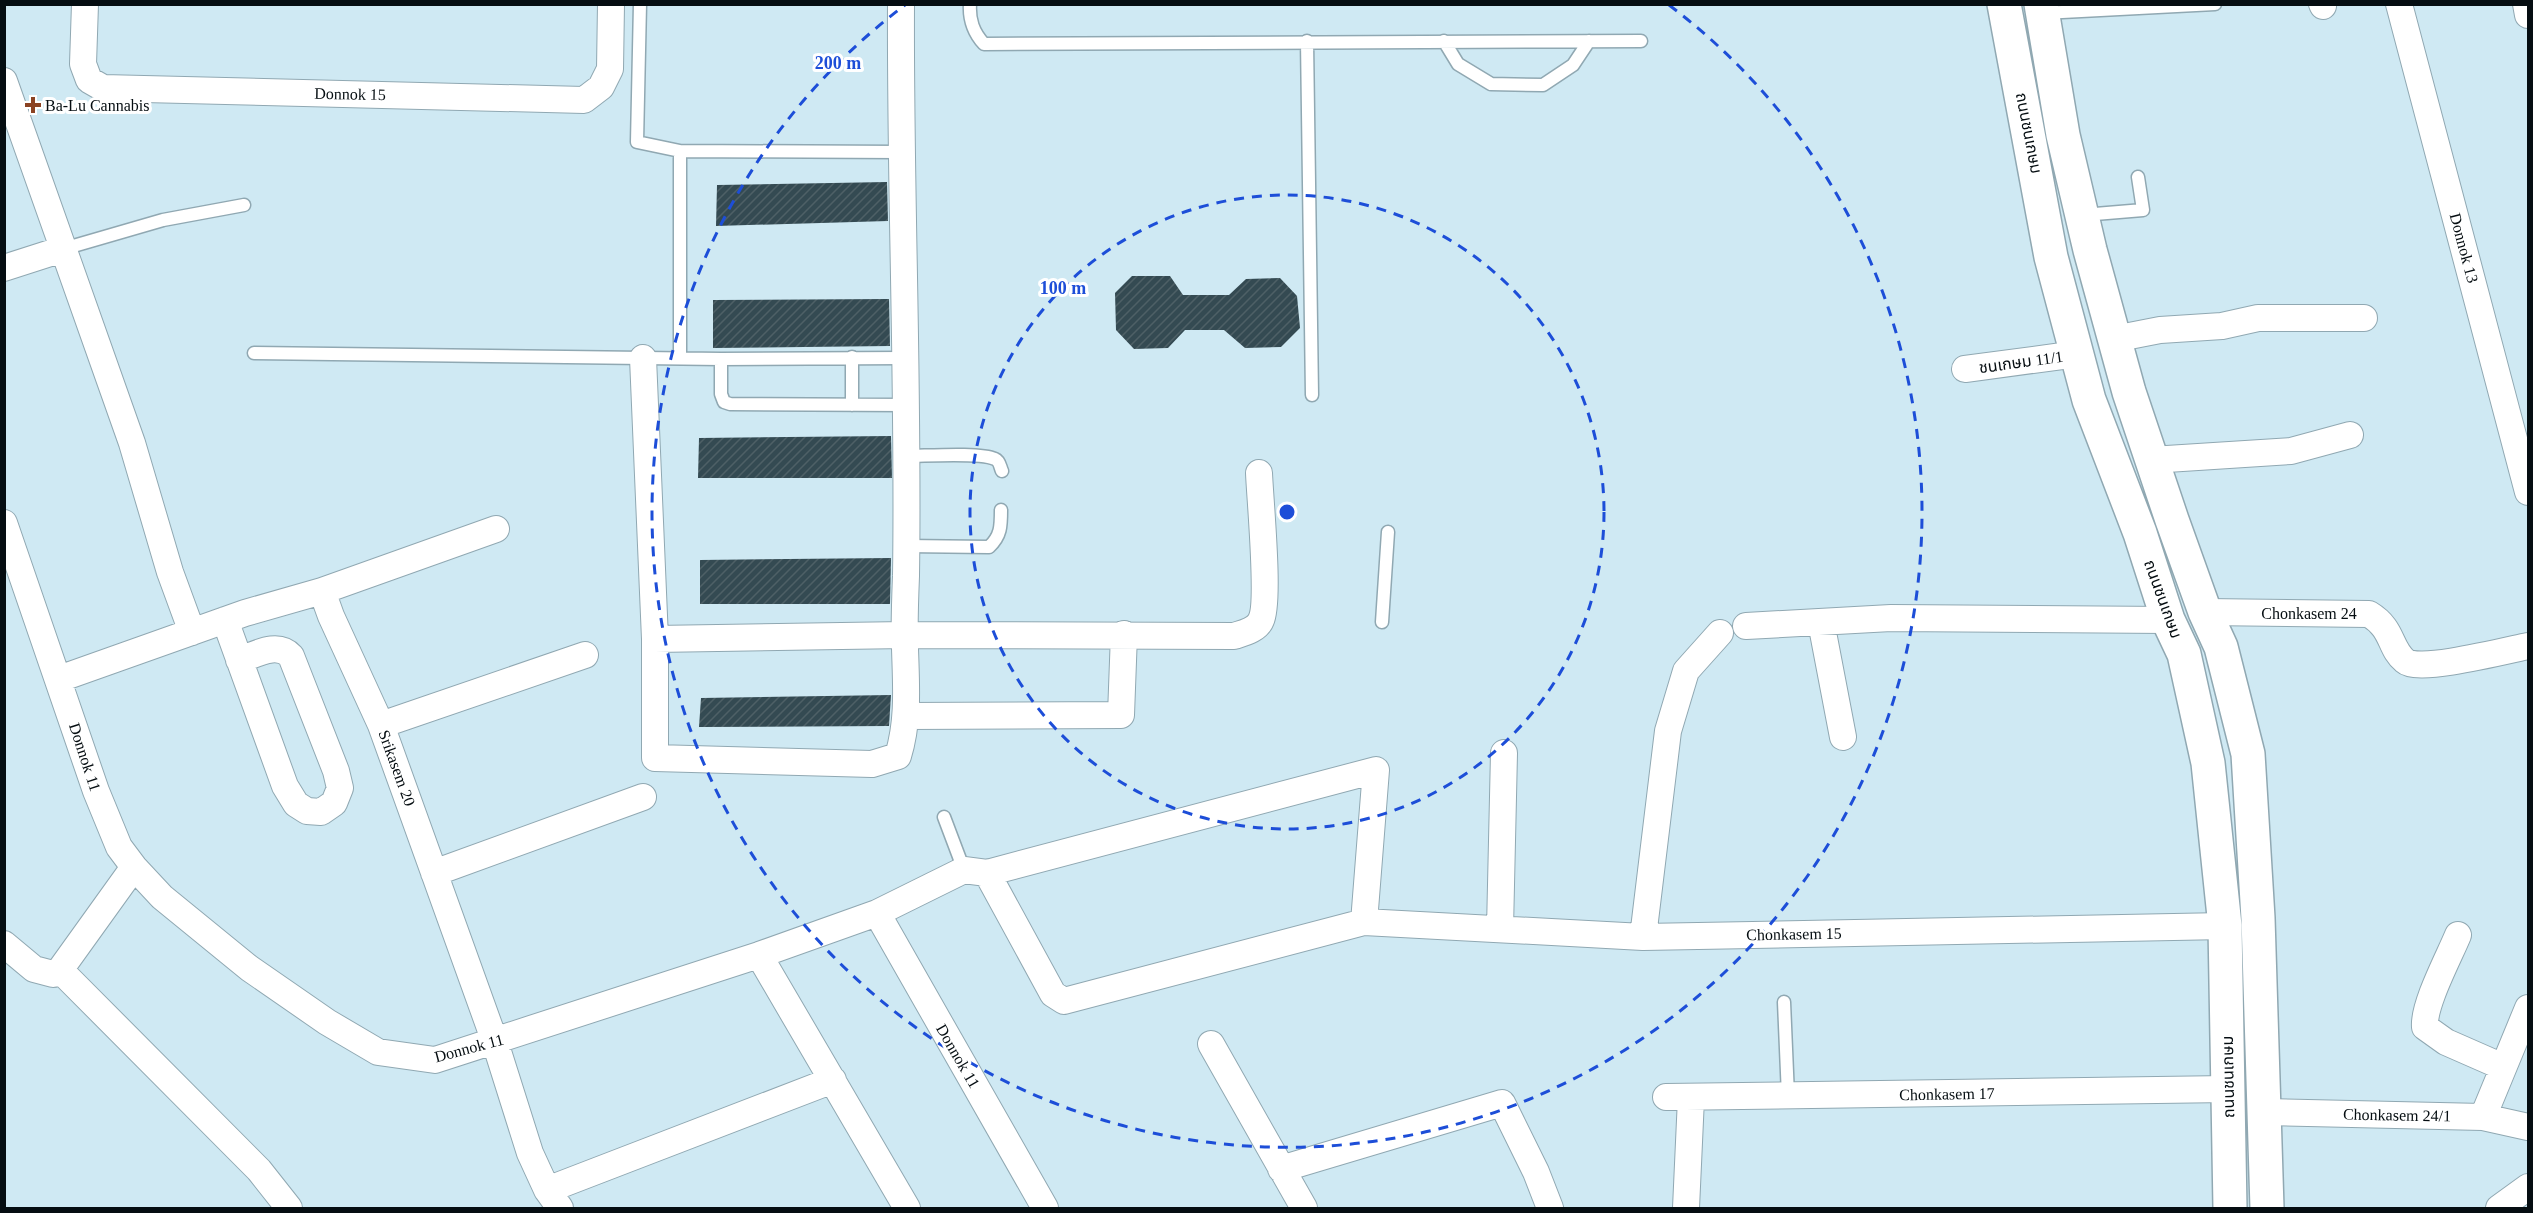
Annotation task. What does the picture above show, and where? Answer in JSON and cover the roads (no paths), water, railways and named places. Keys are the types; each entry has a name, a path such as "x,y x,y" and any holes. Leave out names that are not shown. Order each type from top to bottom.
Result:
{"main road":[{"name":"ถนนชนเกษม","path":"2004,4 2051,257 2089,400 2140,533 2168,620 2184,654 2208,763 2225,926 2230,1209"},
{"name":"ถนนชนเกษม","path":"2041,9 2063,135 2128,392 2205,612 2221,647 2248,754 2258,918 2267,1209"}],"street":[{"name":"Donnok 15","path":"85,4 83,64 89,80 103,88 584,100 601,87 610,69 611,4"},
{"path":"643,358 655,639 655,758 872,764 898,756 905,735 907,716 905,635 908,456 900,152 901,4"},
{"name":"Donnok 13","path":"2399,4 2529,492"},
{"path":"2526,4 2529,15"},
{"path":"4,81 132,443 170,572 192,632"},
{"path":"4,268 63,249"},
{"path":"2115,339 2160,330 2222,326 2258,318 2364,318"},
{"name":"ชนเกษม 11/1","path":"1965,369 2077,354"},
{"path":"2151,460 2291,451 2350,435"},
{"path":"655,639 905,635 1234,636 1254,629 1262,620 1264,594 1259,472"},
{"name":"Donnok 11","path":"4,523 96,791 119,847 162,897 249,968 327,1022 378,1052 435,1060 759,955 877,913 1045,1209"},
{"path":"59,679 225,620 322,591 496,529"},
{"name":"Srikasem 20","path":"322,591 381,725 495,1042 530,1154 553,1199"},
{"name":"Chonkasem 24","path":"2205,612 2369,614 2382,621 2403,660 2409,664 2451,662 2529,646"},
{"path":"1746,626 1891,618 2168,620"},
{"path":"225,620 239,660 285,786 296,804 307,811 321,812 334,803 340,788 336,771 291,656 282,649 271,649 239,660"},
{"path":"1821,622 1843,736"},
{"path":"1643,937 1668,731 1686,671 1720,633"},
{"path":"907,716 1121,715 1124,634"},
{"path":"381,725 585,655"},
{"path":"1500,929 1504,753"},
{"path":"877,913 975,871 1376,770 1364,922"},
{"path":"434,873 643,797"},
{"path":"4,944 34,969 53,975 60,970 134,867"},
{"name":"Chonkasem 15","path":"975,871 1053,994 1064,1001 1364,922 1643,937 2225,926"},
{"path":"2458,935 2430,1003 2425,1027 2446,1042 2503,1067"},
{"path":"759,955 907,1209"},
{"path":"60,970 259,1170 289,1209"},
{"path":"2483,1117 2529,1008"},
{"path":"1211,1044 1304,1209"},
{"path":"553,1199 833,1080"},
{"name":"Chonkasem 17","path":"1686,1209 1678,1098 2228,1089"},
{"path":"1281,1168 1502,1103 1536,1172 1550,1209"},
{"name":"Chonkasem 24/1","path":"2265,1112 2483,1117 2529,1127"},
{"path":"2499,1209 2529,1187"}],"lane":[{"path":"640,4 637,142 680,151 900,152"},
{"path":"970,4 969,19 978,38 984,44 1641,41"},
{"path":"2041,9 2215,4"},
{"path":"1307,41 1312,395"},
{"path":"1444,41 1458,64 1491,84 1543,85 1574,65 1589,41"},
{"path":"680,151 680,358"},
{"path":"2082,216 2143,210 2138,177"},
{"path":"63,249 163,220 244,205"},
{"path":"254,353 643,358 904,358"},
{"path":"852,357 852,405"},
{"path":"721,358 721,394 724,402 730,404 907,405"},
{"path":"908,456 967,456 994,459 999,463 1002,471"},
{"path":"906,546 989,547 997,539 1001,529 1001,510"},
{"path":"1382,622 1388,532"},
{"path":"944,817 975,871"},
{"path":"1784,1002 1788,1096"}],"place":[{"name":"Ba-Lu Cannabis","path":"33,105"}]}
